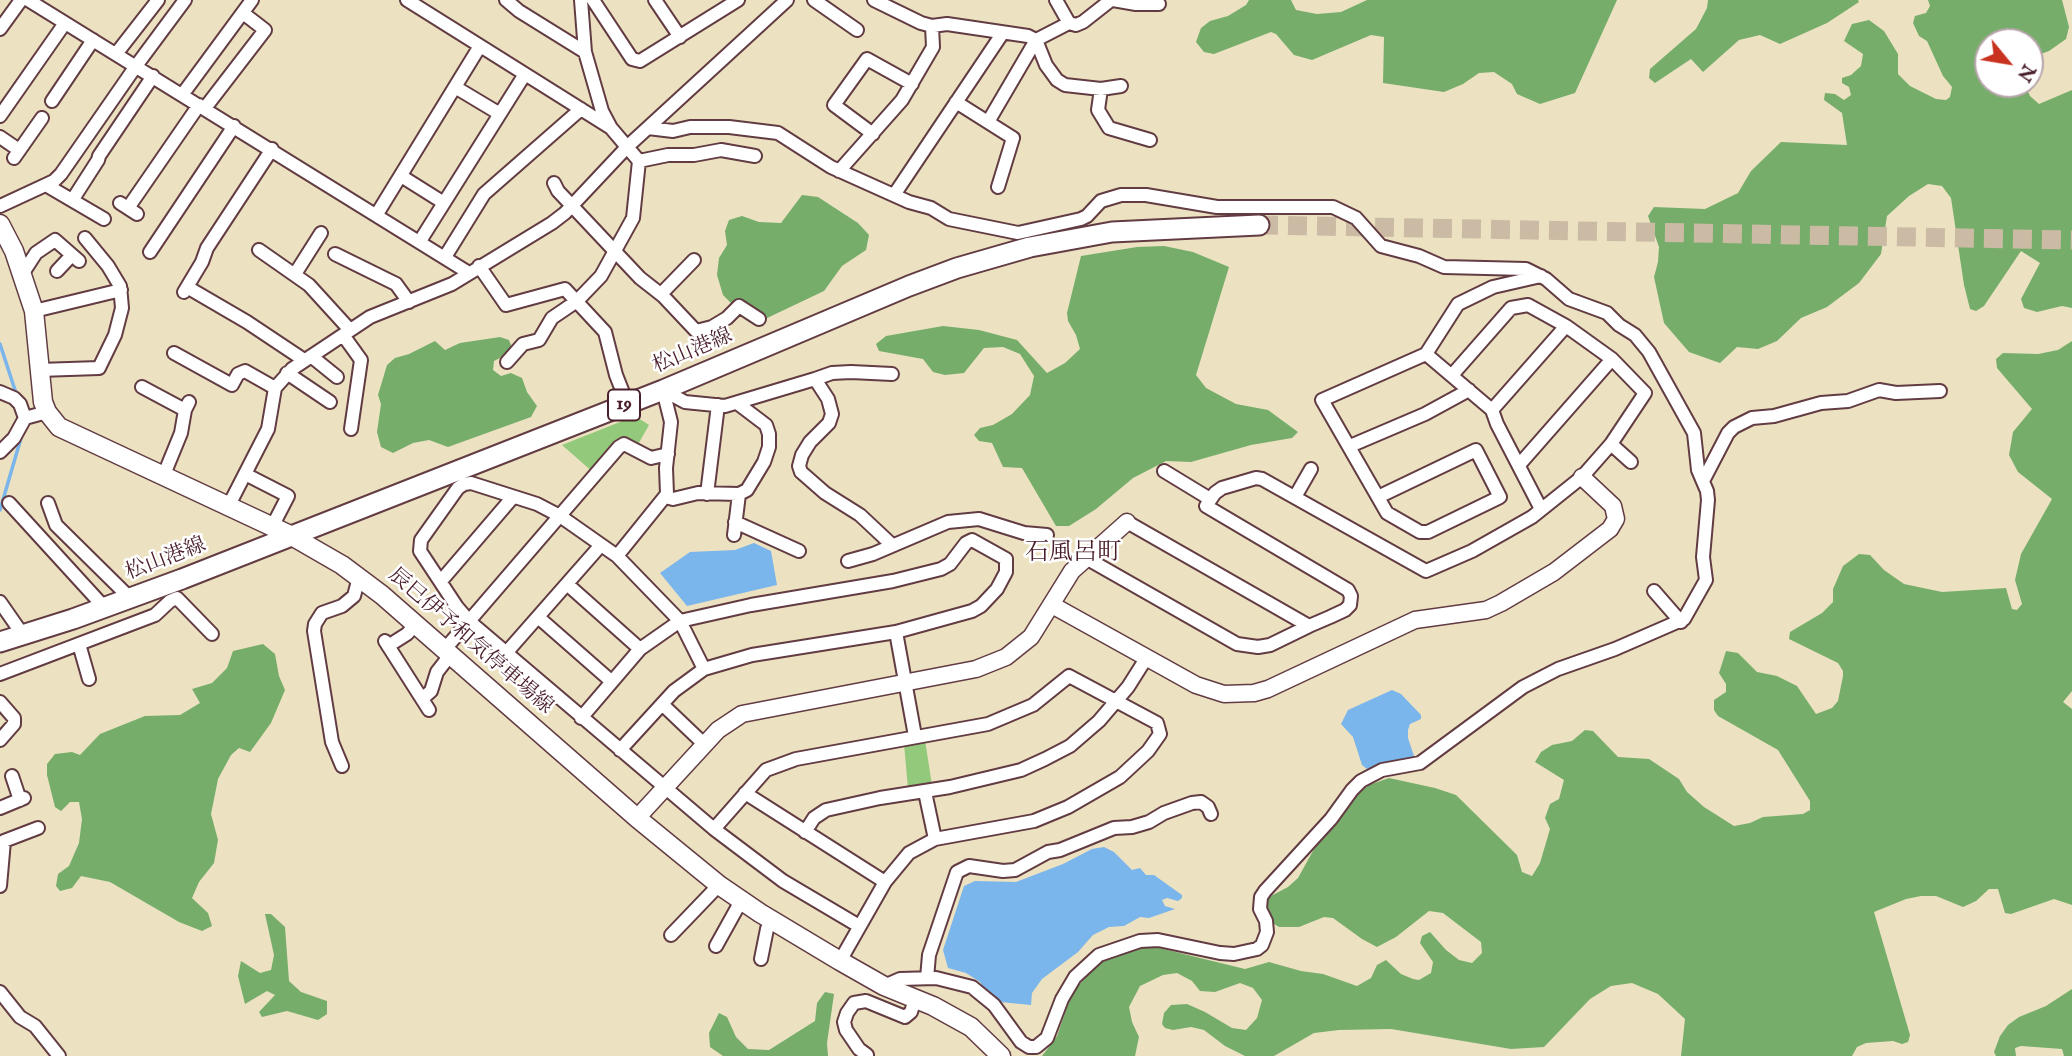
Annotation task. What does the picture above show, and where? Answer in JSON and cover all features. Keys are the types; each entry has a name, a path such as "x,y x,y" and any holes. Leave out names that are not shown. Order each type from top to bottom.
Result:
{"main road":[{"path":"0,224 23,273 34,312 40,390 47,412"},
{"name":"松山港線","path":"0,642 138,595 281,531 663,390 909,286 994,256 1042,244 1112,232 1259,225"},
{"name":"辰巳伊予和気停車場線","path":"47,412 53,421 68,433 281,531 327,555 359,577 416,624 637,818 719,885 772,920 884,986 971,1027 1001,1056"}],"street":[{"path":"0,29 21,0"},
{"path":"28,0 445,257 474,270 506,305 565,289 605,332 616,375 628,403"},
{"path":"116,54 158,0"},
{"path":"0,206 46,185 61,174 185,0"},
{"path":"182,95 252,0"},
{"path":"407,0 611,128 639,162 633,218 601,276 577,301 552,318 539,340 523,344 507,362"},
{"path":"506,0 585,52"},
{"path":"582,0 585,52 602,111 611,128"},
{"path":"593,0 632,59 640,61 680,37 721,5 738,0"},
{"path":"655,0 680,37"},
{"path":"228,507 268,429 275,388 287,373 370,317 452,284 552,223 628,146 788,0"},
{"path":"814,0 858,30"},
{"path":"874,0 932,26 947,24 1028,36 1036,40 1046,65 1057,80 1075,88 1101,89 1121,86"},
{"path":"1056,0 1069,23"},
{"path":"988,122 1036,40 1069,23 1076,25 1083,22 1112,0 1159,4"},
{"path":"128,208 202,107 265,30 243,13"},
{"path":"0,116 65,23"},
{"path":"839,171 902,100 933,47 932,26"},
{"path":"894,195 1002,34"},
{"path":"52,101 93,40"},
{"path":"377,214 480,46"},
{"path":"873,134 834,105 867,59 912,84"},
{"path":"420,241 525,74"},
{"path":"73,199 153,76"},
{"path":"455,87 499,114"},
{"path":"1101,89 1097,110 1108,133 1150,140"},
{"path":"956,103 1013,138 998,187"},
{"path":"445,257 484,194 581,109"},
{"path":"0,138 16,154 41,125"},
{"path":"150,252 234,126"},
{"path":"648,128 664,131 701,127 782,135 839,171 916,205 931,208 949,219 1018,233 1081,219 1101,201 1121,195 1146,195 1217,207 1333,207 1356,218 1381,246 1419,256 1438,266 1518,268 1541,275 1560,293 1578,302 1599,308 1635,335 1659,366 1694,433 1697,463 1708,500 1703,557 1706,580 1681,622 1615,649 1558,668 1523,687 1420,763 1382,770 1361,781 1261,897 1260,909 1266,921 1267,932 1262,945 1257,949 1234,954 1220,953 1158,940 1140,941 1099,955 1075,976 1062,999 1047,1038 1036,1047 1029,1047 1021,1042 1006,1018 981,993 959,982 927,978 900,979 884,986"},
{"path":"639,162 668,155 694,155 721,150 753,156 752,130"},
{"path":"272,149 207,248 186,290 247,322 337,377"},
{"path":"401,176 444,203"},
{"path":"554,183 640,278 696,331 712,327 727,318 739,306 759,319"},
{"path":"46,185 104,219"},
{"path":"295,274 321,233"},
{"path":"39,370 99,368 120,321 121,290 108,266 85,238"},
{"path":"23,273 36,253 55,240 76,258 57,271"},
{"path":"259,250 309,285 347,333 361,360 351,429"},
{"path":"335,254 396,284 409,302"},
{"path":"661,295 694,260"},
{"path":"1378,497 1476,450 1500,497 1420,533 1387,513 1322,400 1426,354 1458,304 1493,287 1541,275"},
{"path":"34,312 121,290"},
{"path":"1453,374 1511,308 1528,305 1566,326 1612,359 1645,393"},
{"path":"1492,410 1566,326"},
{"path":"172,354 232,385 238,374 244,371 275,388"},
{"path":"1426,354 1453,374 1492,410 1542,509"},
{"path":"1519,465 1612,359"},
{"path":"287,373 330,402"},
{"path":"663,390 685,402 718,405 737,403 832,373 892,374"},
{"path":"815,379 828,399 832,414 829,423 810,442 802,455 799,466 801,472 825,493 860,515 892,545"},
{"path":"1086,558 1237,644 1258,647 1270,645 1345,610 1351,600 1348,590 1206,506 1214,493 1256,478 1262,479 1426,571 1497,538 1542,509 1582,477 1611,444 1645,393 1664,380"},
{"path":"617,556 664,497 668,488 667,454 671,422 663,390"},
{"path":"1350,446 1425,414 1469,390"},
{"path":"1703,481 1728,433 1752,418 1774,416 1821,403 1848,401 1879,390 1896,393 1940,391"},
{"path":"0,392 20,404 25,418"},
{"path":"146,392 187,406 181,433 163,477"},
{"path":"664,497 673,499 690,493 739,494 747,490 764,462 769,434 766,425 737,403"},
{"path":"707,494 718,405"},
{"path":"0,452 14,438 25,418 47,412"},
{"path":"416,624 407,634 386,643 425,705 448,651 469,621 619,447 624,444 651,458 667,454"},
{"path":"1611,444 1632,462"},
{"path":"1295,497 1311,470"},
{"path":"1164,471 1210,499"},
{"path":"245,474 288,496 281,531"},
{"path":"1052,605 1210,691 1239,695 1254,693 1268,689 1415,620 1494,607 1554,572 1612,526 1617,516 1615,510 1582,477"},
{"path":"704,669 680,621 617,556 560,516 537,504 471,483 458,488 421,540 420,551 469,621 714,829 783,881 859,926"},
{"path":"739,494 734,528 784,550 799,551"},
{"path":"441,581 513,496"},
{"path":"9,503 108,606 118,629"},
{"path":"48,503 56,525 138,595 155,615"},
{"path":"848,561 873,554 948,522 979,519 1024,533 1046,535"},
{"path":"637,818 732,720 751,712 976,668 1006,657 1031,637 1072,571 1127,522 1309,626"},
{"path":"581,718 640,649 680,621 751,605 892,581 941,569 950,564 965,543 972,540 1006,559 1006,572 997,589 981,606 959,616 895,632 752,655 704,669 674,691 620,750"},
{"path":"506,653 601,545"},
{"path":"342,766 332,742 314,631 322,613 342,606 354,596 359,577"},
{"path":"567,584 640,649"},
{"path":"1654,590 1681,622"},
{"path":"0,674 155,615 177,598 212,634"},
{"path":"0,602 23,635"},
{"path":"538,617 611,681"},
{"path":"895,632 915,736"},
{"path":"79,644 89,679"},
{"path":"805,832 814,818 826,810 880,798 925,792 1021,770 1045,759 1070,746 1099,721 1117,701 1147,657"},
{"path":"714,829 766,771 796,760 988,724 1033,705 1069,676 1157,723 1160,733 1148,751 1120,777 1068,807 1034,821 934,839 909,853 885,883 840,961"},
{"path":"0,702 14,718 14,724 0,740"},
{"path":"662,704 705,745"},
{"path":"0,808 22,799 12,776"},
{"path":"925,792 934,839"},
{"path":"745,793 885,883"},
{"path":"927,978 929,955 951,883 962,869 969,866 1015,870 1048,852 1060,850 1114,828 1149,822 1164,813 1192,803 1201,802 1208,807 1211,814"},
{"path":"0,886 4,841 38,828"},
{"path":"671,935 719,885"},
{"path":"716,946 741,901"},
{"path":"761,959 767,929 772,920"},
{"path":"0,992 20,1017 35,1026 59,1056"},
{"path":"867,1055 859,1049 846,1030 844,1022 854,1003 866,1001 905,1017 911,1012 915,999"}],"green space":[{"path":"1249,0 1291,0 1296,10 1317,14 1341,12 1367,0 1617,0 1575,93 1540,104 1517,94 1512,84 1494,72 1479,73 1444,92 1383,83 1384,37 1371,35 1312,60 1294,55 1276,34 1271,32 1214,54 1204,52 1196,42 1201,28 1210,21 1228,16 1246,5"},
{"path":"1708,0 1859,2 1827,23 1780,44 1760,35 1739,40 1703,72 1691,59 1655,83 1649,78 1650,69 1696,29 1707,8"},
{"path":"1928,0 2062,0 2069,27 2066,39 2044,53 2044,28 1974,28 1974,98 2032,98 2039,104 2072,90 2072,308 2062,306 2037,312 2024,308 2021,299 2040,263 2021,251 1984,306 1976,311 1970,309 1951,198 1942,186 1928,184 1909,196 1887,216 1881,254 1859,283 1827,307 1801,318 1777,341 1758,349 1737,347 1720,363 1689,352 1664,323 1654,277 1659,247 1648,216 1654,207 1705,209 1738,193 1751,171 1781,142 1847,145 1842,113 1824,100 1825,93 1835,94 1844,100 1851,95 1849,87 1842,83 1842,78 1851,75 1861,66 1863,54 1844,41 1852,24 1869,20 1884,31 1898,54 1898,74 1910,86 1936,99 1946,100 1950,97 1952,87 1943,76 1927,41 1919,36 1913,23 1915,16 1926,13 1930,6"},
{"path":"802,195 818,197 858,223 869,235 866,250 842,266 824,291 765,319 735,307 723,295 717,275 719,258 727,245 725,231 729,220 742,216 759,222 781,223"},
{"path":"1164,246 1193,252 1229,267 1196,375 1206,388 1236,404 1268,410 1298,432 1292,438 1251,445 1191,462 1166,461 1133,478 1096,509 1069,526 1056,526 1022,468 1003,467 992,443 979,441 974,435 980,428 993,425 1012,414 1030,395 1034,376 1020,354 1003,347 984,348 964,373 945,375 933,372 923,359 879,351 876,344 886,336 943,326 979,330 1017,340 1047,373 1065,363 1080,349 1067,313 1081,256 1137,247"},
{"path":"500,337 509,340 512,348 506,355 494,361 493,370 501,376 511,373 522,378 527,392 537,406 531,417 448,447 429,440 413,443 393,453 381,447 377,432 381,404 378,395 387,365 395,358 435,341 445,350 460,343"},
{"path":"2072,341 2072,691 2063,702 2072,709 2072,905 2054,899 2011,914 2005,913 1998,889 1989,889 1976,901 1963,907 1936,896 1921,896 1874,912 1910,1035 1908,1042 1866,1043 1857,1047 1852,1056 1681,1056 1685,1019 1658,994 1632,983 1611,986 1590,999 1544,1047 1511,1049 1391,1029 1339,1030 1314,1033 1274,1056 1245,1056 1225,1046 1204,1030 1191,1027 1173,1030 1162,1024 1164,1013 1171,1005 1187,1004 1232,1028 1246,1030 1257,1018 1262,1000 1253,988 1240,983 1215,992 1200,991 1192,981 1177,973 1163,975 1140,986 1129,1007 1139,1037 1135,1056 1042,1056 1057,1036 1072,993 1093,969 1117,951 1147,945 1245,969 1269,962 1323,974 1357,986 1371,978 1377,965 1386,960 1401,974 1413,979 1419,980 1431,973 1433,962 1420,943 1422,936 1430,932 1459,960 1472,963 1482,953 1481,942 1443,913 1429,911 1396,937 1377,947 1333,918 1324,917 1299,927 1279,927 1263,917 1262,911 1269,897 1298,878 1314,849 1354,797 1369,785 1389,778 1456,795 1517,855 1522,872 1532,876 1540,863 1550,829 1545,818 1550,804 1559,799 1564,780 1535,762 1541,752 1552,745 1572,741 1585,730 1593,731 1618,757 1649,759 1679,779 1687,792 1704,807 1734,826 1763,817 1803,814 1810,810 1810,801 1778,750 1718,716 1714,710 1714,700 1726,692 1726,684 1719,673 1726,651 1738,653 1757,672 1777,676 1797,686 1816,714 1832,708 1838,701 1843,671 1838,663 1789,639 1790,632 1822,613 1833,602 1833,589 1843,566 1859,554 1870,555 1884,570 1904,584 1942,592 2006,588 2012,609 2017,610 2022,604 2015,580 2021,554 2052,499 2018,472 2009,455 2013,432 2032,409 1997,368 1996,359 2003,353 2038,354 2058,350"},
{"path":"635,416 649,425 636,448 621,440 594,473 562,445"},
{"path":"263,644 275,654 285,690 271,723 250,752 239,748 231,755 218,779 211,814 218,840 214,863 199,882 192,898 208,913 212,926 202,931 179,922 110,882 81,876 72,888 60,891 56,886 58,874 69,866 79,843 82,819 79,802 70,802 61,811 55,807 47,764 55,754 72,752 80,755 100,734 145,716 180,715 200,703 192,689 212,683 227,668 233,651"},
{"path":"925,740 932,785 908,789 904,744"},
{"path":"265,914 271,914 285,927 289,981 301,992 327,1001 327,1014 318,1020 287,1011 262,1017 259,1012 275,995 267,991 245,1004 238,976 241,961 260,973 271,970 274,955"},
{"path":"2072,989 2072,1056 2064,1056 2062,1049 2021,1046 2015,1048 2016,1056 1996,1056 1994,1052 2000,1036 2008,1025"},
{"path":"825,992 834,994 827,1043 828,1056 723,1056 710,1047 709,1033 719,1013 727,1017 736,1037 748,1049 769,1050 815,1021 817,1003"}],"water":[{"path":"754,543 771,551 777,585 687,606 660,573 690,552 735,550"},
{"path":"1392,690 1401,694 1421,715 1421,719 1410,724 1408,730 1415,759 1367,769 1362,765 1353,737 1341,724 1348,710"},
{"path":"1104,847 1114,852 1132,870 1140,868 1146,875 1154,875 1182,895 1178,901 1167,898 1162,900 1165,906 1175,909 1149,918 1140,917 1124,926 1109,927 1093,935 1078,952 1042,979 1032,993 1031,1005 1000,1002 986,991 980,982 966,973 948,968 943,950 964,886 975,881 1016,882 1063,864 1092,849"}],"waterway":[{"path":"0,344 16,393"},
{"path":"0,510 21,438"}],"tunnel":[{"path":"1259,225 2072,240"}],"district":[{"name":"石風呂町","path":"1073,554"}]}
